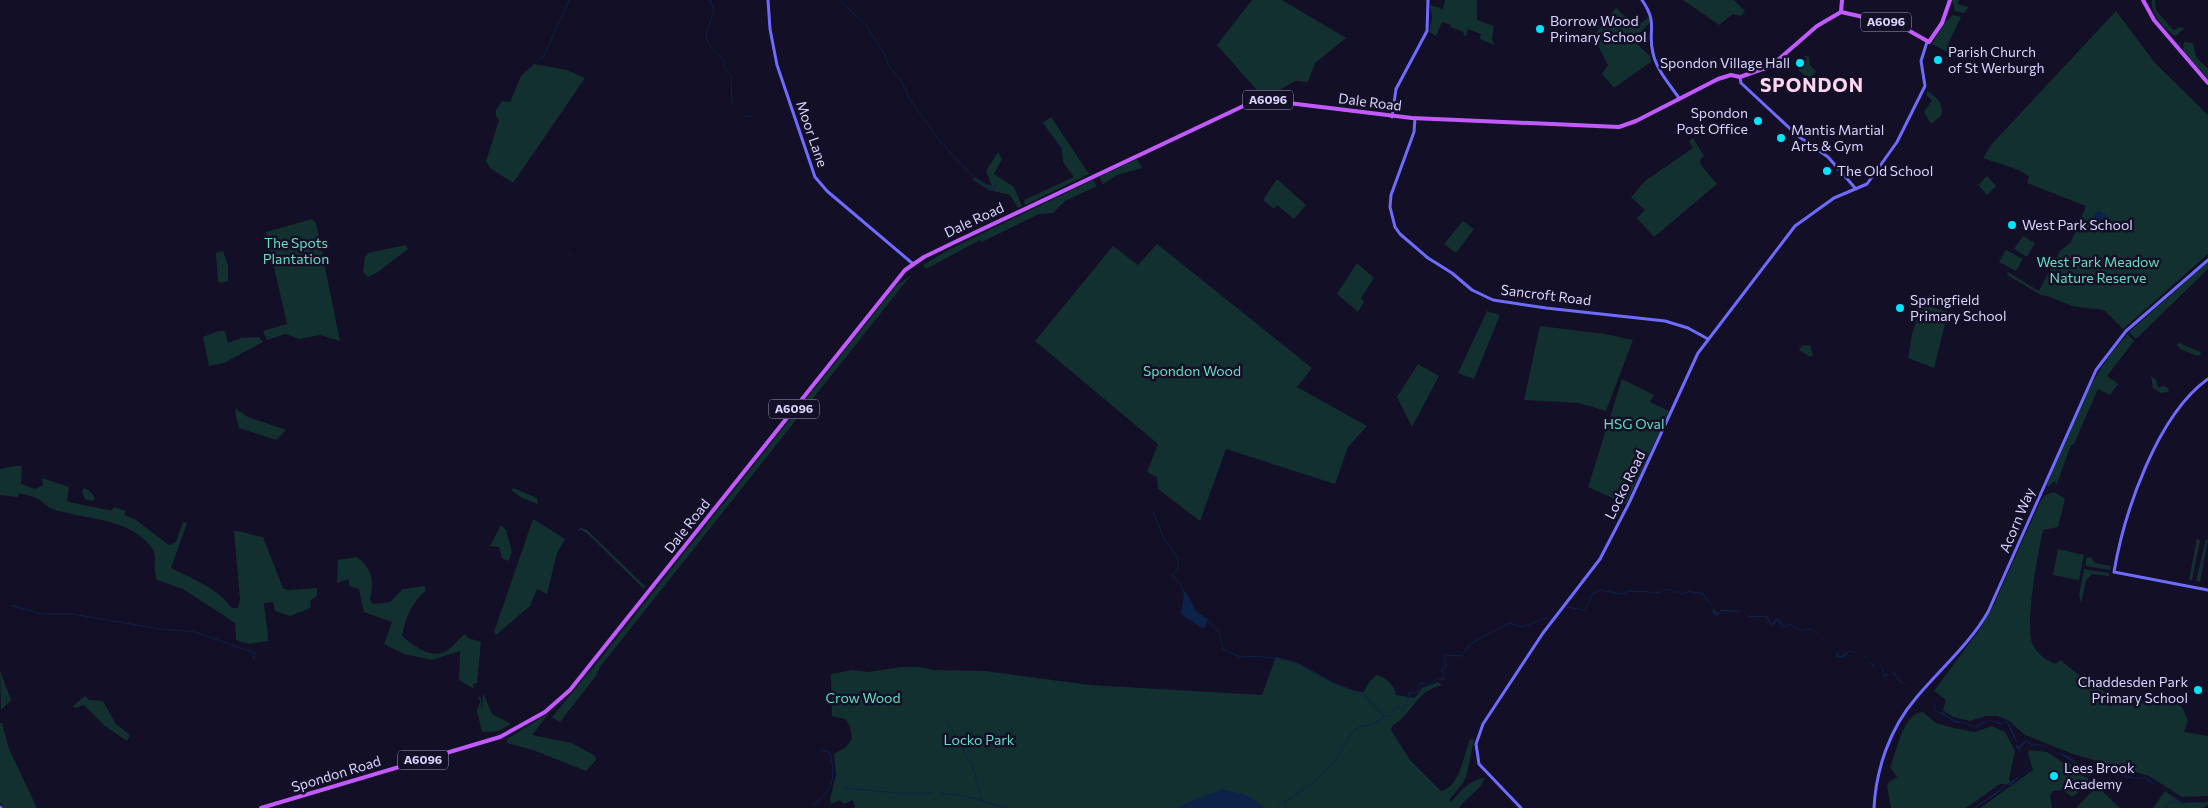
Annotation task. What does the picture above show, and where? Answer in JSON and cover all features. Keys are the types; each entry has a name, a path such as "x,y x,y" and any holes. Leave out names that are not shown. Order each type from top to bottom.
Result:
{"main road":[{"name":"A6096","path":"1841,12 1842,0"},
{"name":"A6096","path":"1679,98 1724,77 1733,75 1740,77 1775,64 1804,37 1841,12 1901,26 1930,42 1941,25 1950,0"},
{"path":"2144,0 2147,10 2175,46 2208,83"},
{"name":"Dale Road","path":"554,704 570,690 897,279 912,264 1254,101 1280,102 1392,117 1591,127 1626,126 1679,98"},
{"name":"Spondon Road","path":"261,808 500,737 534,719 554,704"}],"street":[{"name":"Moor Lane","path":"768,0 776,65 815,178 827,191 912,264"},
{"path":"1392,117 1396,88 1427,31 1428,0"},
{"path":"1642,0 1652,18 1654,56 1679,98"},
{"name":"Locko Road","path":"1521,808 1480,764 1476,747 1480,730 1543,633 1600,559 1634,494 1690,368 1708,339 1798,223 1834,198 1870,181 1897,142 1926,83 1921,64 1927,42"},
{"path":"1740,77 1740,82 1752,94 1798,136 1828,158 1856,189"},
{"name":"Sancroft Road","path":"1415,118 1414,132 1391,195 1390,207 1395,227 1400,234 1428,258 1472,290 1493,300 1546,308 1589,311 1625,318 1665,321 1688,328 1708,339"},
{"name":"Acorn Way","path":"1874,808 1882,762 1895,728 1914,699 1971,637 1988,612 2096,370 2126,331 2208,260"},
{"path":"2208,379 2185,401 2155,448 2133,499 2114,572 2208,590"}],"green space":[{"path":"1252,0 1282,0 1346,38 1315,63 1308,82 1295,81 1267,97 1262,96 1217,45"},
{"path":"1445,0 1477,0 1477,20 1494,26 1492,40 1495,45 1480,39 1481,34 1468,29 1466,36 1463,35 1464,32 1442,22 1436,36 1429,32 1432,18 1430,5 1443,9"},
{"path":"1683,0 1734,0 1745,11 1741,16 1733,14 1719,25"},
{"path":"1952,0 1959,0 1958,4 1969,7 1964,13 1955,11"},
{"path":"2152,0 2155,0 2156,10 2173,30 2178,27 2184,28 2176,36 2155,15"},
{"path":"1616,8 1636,27 1649,17 1651,21 1633,40 1650,56 1651,62 1614,88 1602,74 1608,65 1593,36"},
{"name":"West Park Meadow Nature Reserve","path":"2116,11 2155,63 2208,115 2208,254 2123,329 2104,310 2072,306 2041,295 2007,275 2008,272 2039,291 2060,251 2071,242 2086,206 2027,183 2029,176 2019,170 1983,158 1991,145"},
{"path":"1953,15 1961,17 1948,44 1949,53 1932,44 1945,22"},
{"path":"2184,42 2193,43 2196,57 2208,69 2208,79 2183,52"},
{"path":"1803,55 1809,57 1810,65 1816,71 1810,80 1798,70 1807,59"},
{"path":"534,64 567,70 585,78 513,183 490,168 486,161 499,120 496,116 496,110 502,101 510,102 521,76"},
{"path":"1927,91 1937,98 1941,104 1942,111 1941,116 1931,124 1924,112 1932,100 1926,95"},
{"path":"1051,117 1089,174 1025,205 1024,200 1074,177 1063,162 1062,149 1043,123"},
{"path":"1693,138 1704,156 1700,160 1701,165 1717,184 1654,237 1637,218 1645,210 1631,197 1645,181 1693,148 1689,141"},
{"path":"998,152 1002,159 994,174 1014,187 1022,206 1018,208 1010,195 989,190 973,180 975,177 992,186 986,171"},
{"path":"1137,159 1142,168 1117,175 1103,184 1099,177"},
{"path":"1987,176 1996,186 1987,195 1978,185"},
{"path":"1277,179 1306,205 1294,219 1277,205 1274,209 1263,200"},
{"path":"1093,180 1097,186 1065,201 1053,213 1039,214 982,242 980,240 926,269 923,265 950,249"},
{"name":"The Spots Plantation","path":"312,219 316,223 340,341 320,335 299,339 285,334 267,340 263,331 287,324 266,232"},
{"path":"1463,221 1474,229 1456,253 1444,244"},
{"path":"2023,236 2035,243 2027,257 2014,249"},
{"name":"Spondon Wood","path":"1157,244 1312,368 1297,387 1367,426 1348,447 1335,484 1226,449 1200,521 1158,489 1157,477 1147,472 1158,444 1035,341 1113,246 1138,265"},
{"path":"406,245 408,249 378,272 368,277 363,272 365,257 368,253"},
{"path":"2006,250 2023,259 2016,271 1999,262"},
{"path":"223,251 228,265 228,281 221,283 218,281 216,253"},
{"path":"2208,262 2208,269 2136,339 2129,332"},
{"path":"1357,263 1374,278 1361,298 1364,302 1358,312 1337,294"},
{"path":"911,275 600,667 596,676 560,722 552,717 896,286"},
{"path":"1922,304 1948,312 1934,368 1908,358 1912,334"},
{"path":"1487,311 1500,315 1474,379 1458,373"},
{"path":"1540,326 1605,334 1633,340 1606,411 1579,403 1524,400"},
{"path":"218,331 225,331 228,343 241,338 259,337 263,342 224,363 209,366 203,337"},
{"path":"2128,334 2134,341 2107,376 2118,384 2110,395 2098,389 2074,444 2071,445 2056,486 2055,481 2048,487 2047,484 2090,386 2114,350"},
{"path":"2179,343 2201,354 2197,356 2180,349 2177,345"},
{"path":"1810,345 1813,355 1810,357 1799,350 1802,346"},
{"path":"1418,364 1439,376 1412,427 1397,397"},
{"path":"2151,376 2156,380 2158,387 2155,390 2153,388"},
{"name":"HSG Oval","path":"1622,379 1654,395 1650,402 1669,411 1626,504 1588,487"},
{"path":"2165,386 2169,389 2168,392 2160,393 2156,390 2158,387"},
{"path":"236,409 248,417 286,430 276,440 239,428"},
{"path":"22,466 21,484 35,489 43,485 42,478 69,487 67,500 69,502 108,510 112,510 114,507 126,511 124,515 136,520 169,545 176,542 183,522 187,523 171,568 212,589 232,608 238,608 240,599 234,531 263,537 283,588 288,590 317,588 317,596 310,601 311,607 290,616 275,611 273,602 264,603 268,641 249,644 236,640 235,623 183,589 157,580 154,551 143,538 132,530 106,521 65,513 48,507 40,500 19,493 18,497 0,495 0,469"},
{"path":"84,488 91,492 95,499 92,501 85,499 82,492"},
{"path":"513,488 537,498 538,504 522,498 512,491"},
{"path":"2054,492 2065,499 2058,527 2043,530 2035,571 2031,606 2030,622 2033,645 2045,658 2055,664 2061,660 2095,686 2125,703 2135,705 2150,698 2158,697 2182,707 2188,721 2184,732 2208,736 2208,796 2182,797 2149,776 2073,754 2025,735 2008,720 1997,716 1986,716 1970,721 1953,717 1943,710 1946,700 1934,691 1979,630 1994,604 2040,502 2045,495"},
{"path":"533,519 565,539 557,553 547,594 537,589 530,606 496,635 494,632"},
{"path":"501,525 506,530 512,552 508,561 502,558 499,547 490,546"},
{"path":"581,528 587,530 645,586 644,589 589,535 582,530 578,530"},
{"path":"2197,538 2200,541 2192,580 2189,580"},
{"path":"2206,539 2208,540 2200,582 2196,581"},
{"path":"2058,549 2084,555 2079,580 2053,575"},
{"path":"357,557 366,566 371,576 370,600 373,604 390,602 403,589 425,586 425,591 410,611 403,629 402,636 412,644 429,653 436,654 448,650 465,634 468,638 481,642 477,683 473,684 474,689 459,680 460,651 432,660 404,654 384,644 392,622 364,612 359,589 349,586 349,579 337,583 338,560"},
{"path":"2091,557 2095,563 2111,566 2110,570 2086,566 2086,558"},
{"path":"2084,569 2109,573 2109,576 2092,574 2086,581 2081,603 2079,595"},
{"name":"Locko Park","path":"1276,657 1299,664 1330,681 1355,691 1364,692 1369,682 1376,675 1383,677 1389,682 1394,688 1396,695 1415,698 1422,688 1438,682 1442,685 1425,693 1392,726 1391,730 1410,760 1441,791 1453,783 1457,777 1470,739 1474,740 1467,774 1463,783 1449,800 1451,802 1466,786 1485,778 1459,808 855,808 853,800 844,804 840,800 831,804 830,799 836,775 834,754 846,747 852,739 850,726 845,719 832,716 831,674 852,670 868,672 902,667 919,667 934,670 985,671 1090,685 1262,695"},
{"path":"0,671 11,700 1,710"},
{"path":"483,693 492,714 511,724 498,731 482,732 477,711 480,702 478,696 481,698 482,712"},
{"path":"85,696 89,700 103,701 115,723 130,735 127,741 105,726 84,705 75,708 73,706"},
{"path":"1923,712 1936,723 1954,728 1975,732 1992,726 2005,732 2015,751 2009,779 2011,784 2000,784 1966,808 1891,808 1887,786 1889,782 1897,777 1890,767 1905,726 1916,714"},
{"path":"549,713 532,735 572,743 595,756 596,760 586,771 533,750 507,743 507,739"},
{"path":"0,723 2,723 9,749 37,808 3,808 0,802"},
{"path":"2029,750 2047,752 2062,762 2068,761 2081,775 2088,778 2089,784 2072,797 2063,790 2053,791 2050,795 2052,808 1980,808 2033,770 2028,754"},
{"path":"2097,786 2120,808 2076,808"},
{"path":"2165,791 2182,803 2208,802 2208,805 2203,808 2153,808"}],"water":[{"path":"2099,211 2106,215 2109,221 2104,227 2098,224 2093,214"},
{"path":"1672,590 1678,591 1682,594 1688,591 1703,593 1718,614 1720,610 1735,610 1743,612 1750,616 1767,616 1772,624 1778,619 1784,627 1789,623 1801,630 1810,628 1837,649 1810,629 1801,631 1789,624 1784,628 1777,620 1775,624 1771,625 1766,617 1750,617 1742,612 1721,611 1718,616 1713,613 1713,608 1702,594 1688,592 1682,595 1678,592 1675,593"},
{"path":"1186,592 1197,612 1208,619 1205,627 1202,628 1181,614 1184,593"},
{"path":"1837,649 1838,656 1842,656 1850,650 1863,656 1850,651 1843,658 1836,657"},
{"path":"1893,673 1895,673 1898,679 1911,687 1899,681"},
{"path":"1927,698 1936,706 1934,711 1942,712 1956,721 1961,721 1976,727 1988,721 1976,728 1961,722 1956,723 1933,711 1935,706"},
{"path":"2006,720 2008,722 2016,737 2018,747 2026,740 2030,741 2032,745 2036,744 2042,745 2051,750 2041,745 2032,746 2027,741 2020,748 2022,756 2016,747 2017,743 2006,721 2003,724"},
{"path":"2059,754 2064,754 2071,758 2084,771 2100,765 2104,769 2135,778 2145,777 2159,786 2145,778 2134,779 2129,778 2103,770 2100,766 2084,772"},
{"path":"2022,774 2011,785 2005,785 1996,795 1973,808 2004,785"},
{"path":"1222,789 1246,795 1265,808 1176,808"},
{"path":"2170,793 2184,802 2208,802 2193,803 2182,802 2178,801 2182,801"}],"waterway":[{"path":"537,60 544,56 569,0"},
{"path":"710,0 714,11 706,35 711,48 722,58 724,67 731,75 732,104"},
{"path":"839,0 865,24 884,53 888,65 902,82 909,98 940,141 976,180 994,190 995,185"},
{"path":"745,116 751,117"},
{"path":"1153,512 1164,539 1178,557 1178,569 1172,575 1181,585 1184,593"},
{"path":"1567,607 1584,610 1590,602 1591,595 1600,590 1621,594 1628,591 1650,592"},
{"path":"11,605 41,614 72,614 160,629 195,632 255,653 253,660"},
{"path":"1277,806 1304,789 1323,773 1338,756 1356,729 1378,722 1384,716 1390,717 1397,706 1402,710 1408,701 1409,693 1417,693 1421,683 1428,685 1439,678 1444,680 1442,669 1447,666 1444,660 1445,655 1462,656 1470,644 1509,623 1522,627 1546,618"},
{"path":"1208,622 1219,632 1223,649 1240,657 1257,656 1293,661 1333,683 1363,694 1383,715"},
{"path":"947,721 973,767 982,801"},
{"path":"812,806 825,794 831,784 833,771 830,753 822,750"},
{"path":"845,788 896,793 933,793"},
{"path":"940,793 965,796 1007,808"},
{"path":"1285,802 1286,808"},
{"path":"2165,808 2171,802 2181,802"}],"place":[{"name":"Borrow Wood Primary School","path":"1540,29"},
{"name":"Parish Church of St Werburgh","path":"1938,60"},
{"name":"Spondon Village Hall","path":"1800,63"},
{"name":"Spondon Post Office","path":"1758,121"},
{"name":"Mantis Martial Arts & Gym","path":"1781,138"},
{"name":"The Old School","path":"1827,171"},
{"name":"West Park School","path":"2012,225"},
{"name":"Springfield Primary School","path":"1900,308"},
{"name":"Chaddesden Park Primary School","path":"2198,690"},
{"name":"Lees Brook Academy","path":"2054,776"}],"district":[{"name":"SPONDON","path":"1812,85"}],"park label":[{"name":"Crow Wood","path":"863,698"}]}
